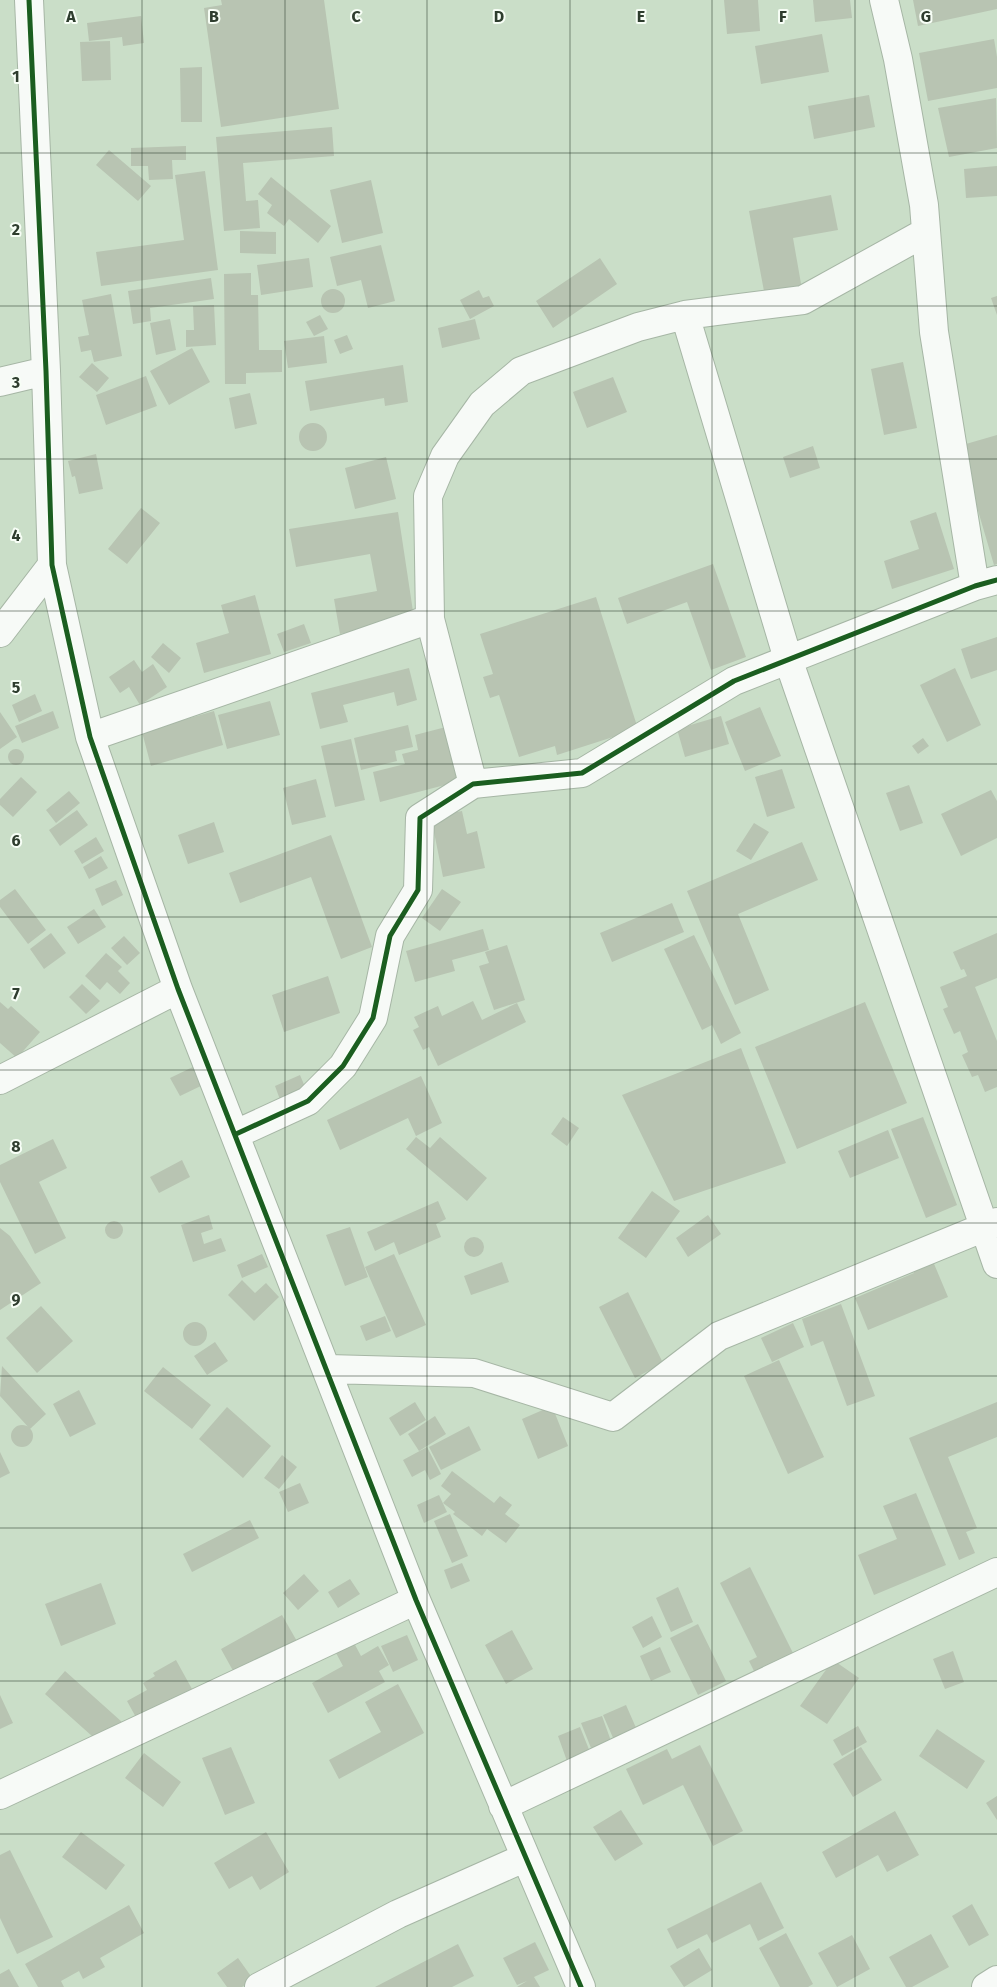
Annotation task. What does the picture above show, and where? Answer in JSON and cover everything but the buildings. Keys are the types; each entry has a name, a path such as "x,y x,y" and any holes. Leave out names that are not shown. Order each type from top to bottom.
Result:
{"street":[{"path":"29,0 46,370 52,565 90,736 178,989 328,1369 416,1600 524,1858 581,1987"},
{"path":"236,1134 308,1101 343,1066 373,1018 390,936 418,890 420,818 473,784 582,774 734,681 986,583 934,332 924,205 898,59 884,0"},
{"path":"473,784 430,619 428,496 445,456 482,404 521,371 638,327 685,315 803,300 926,232"},
{"path":"685,315 788,659 991,1225 997,1264"},
{"path":"0,382 46,370"},
{"path":"0,633 52,565"},
{"path":"90,736 430,619"},
{"path":"0,1080 178,989"},
{"path":"328,1369 474,1373 613,1417 719,1336 991,1225"},
{"path":"503,1806 997,1572"},
{"path":"0,1795 416,1600"},
{"path":"259,1987 398,1914 524,1858"},
{"path":"986,1987 997,1980"}],"cycle path":[{"path":"29,0 46,371 52,565 90,737 178,989 416,1600 581,1987"},
{"path":"236,1134 308,1101 343,1066 373,1018 390,936 418,890 420,818 473,784 582,773 734,681 975,586 997,580"}]}
